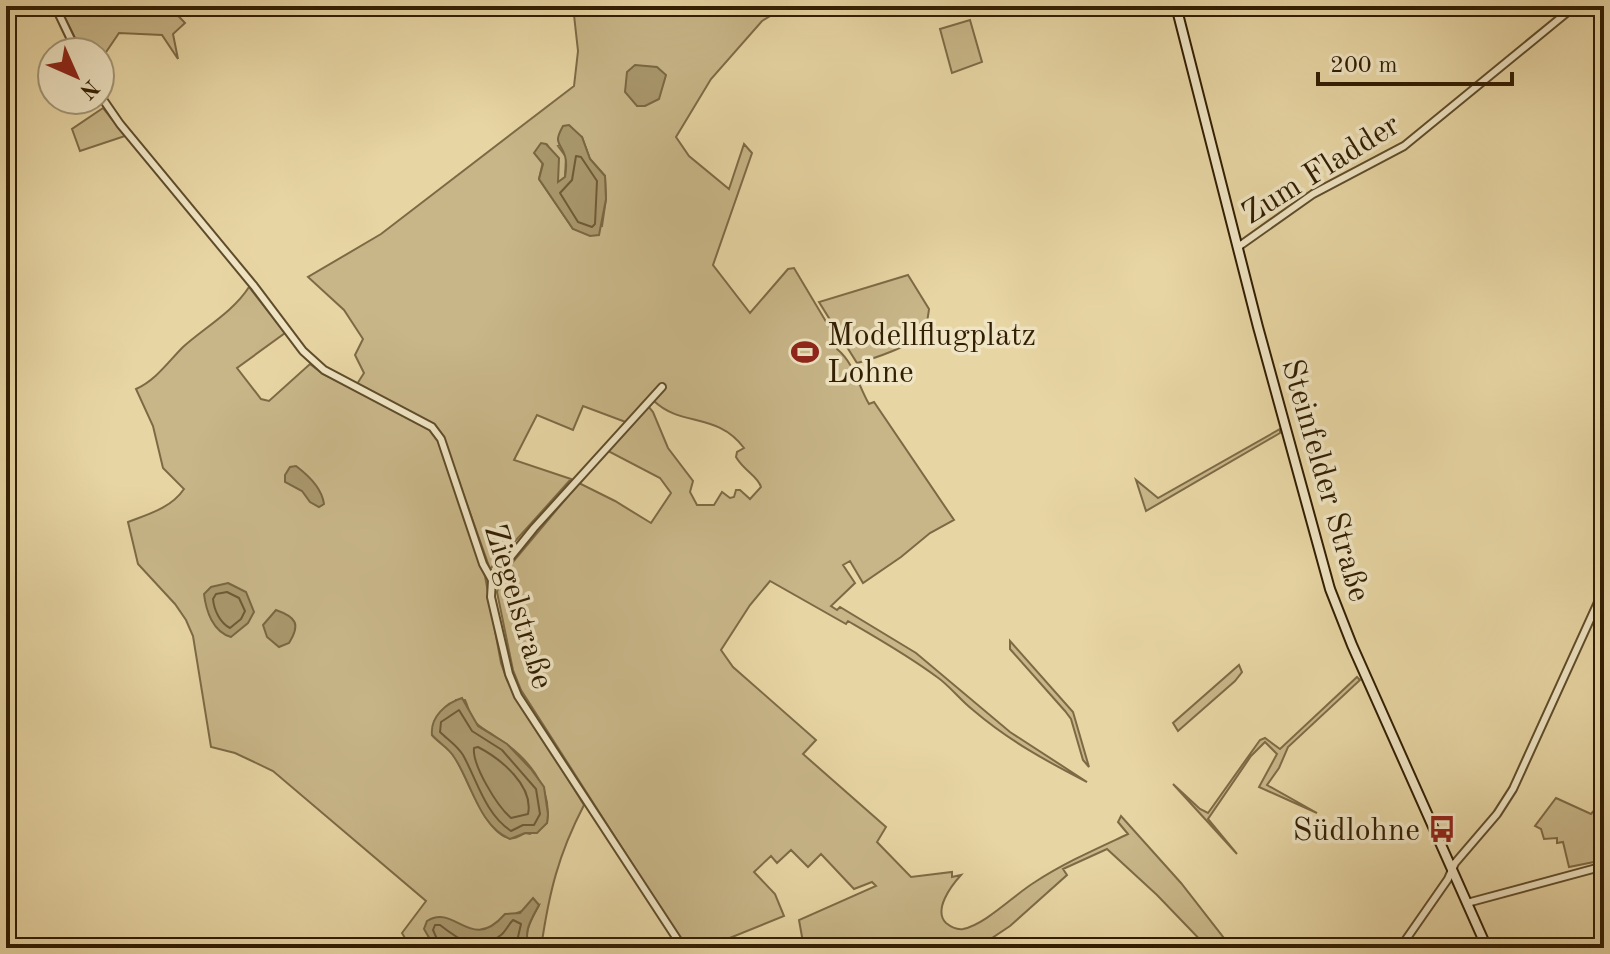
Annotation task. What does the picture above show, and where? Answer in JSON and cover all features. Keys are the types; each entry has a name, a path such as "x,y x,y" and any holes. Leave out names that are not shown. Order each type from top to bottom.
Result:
{"main road":[{"name":"Steinfelder Straße","path":"1178,10 1330,589 1487,948"}],"street":[{"path":"55,6 69,36"},
{"path":"1178,10 1192,6"},
{"name":"Zum Fladder","path":"1238,247 1313,194 1404,146 1575,6"},
{"name":"Ziegelstraße","path":"114,116 310,358 324,370 432,427 441,439 483,564 492,580 491,597 509,674 518,696 683,948"},
{"path":"492,580 534,528 662,387"},
{"path":"1400,948 1452,870 1513,789 1604,589"},
{"path":"1467,903 1604,866"},
{"path":"391,948 403,948"}],"shaded area":[{"path":"59,6 169,6 185,23 173,34 178,59 162,35 119,33 116,37 74,36"},
{"path":"573,6 626,6 638,16 651,6 762,6 763,14 776,6 787,6 762,21 711,79 676,137 689,156 729,189 744,144 752,153 713,265 750,313 788,269 794,268 837,340 837,349 852,368 869,404 874,402 954,520 930,533 863,583 850,561 843,565 855,583 831,606 837,610 840,607 916,653 1010,732 1087,782 1000,731 942,681 905,655 848,621 846,624 770,581 750,605 721,650 733,667 816,740 803,754 886,827 877,842 911,877 952,872 952,877 961,875 942,905 943,918 952,927 963,929 981,922 1046,875 1128,834 1118,822 1121,816 1181,883 1224,938 1236,948 1208,948 1107,849 1063,869 1067,875 1010,926 977,948 804,948 799,920 876,886 872,882 854,889 821,854 808,867 791,850 777,863 771,856 754,872 775,894 784,916 705,948 686,948 521,690 513,670 497,592 503,574 579,483 651,523 671,493 660,478 608,451 631,424 583,406 573,430 537,415 514,460 571,479 490,569 443,437 424,419 357,384 364,373 355,355 363,339 344,310 308,277 381,234 574,86 578,51","holes":["582,137 590,159 605,176 606,199 602,226 573,229 539,179 547,144 558,183 565,177 566,157 558,146","654,401 665,409 711,424 733,437 744,448 737,452 736,457 761,487 750,499 736,490 734,497 730,498 722,492 714,505 697,505 690,492 693,481 668,448 648,406"]},
{"path":"970,20 982,62 952,73 940,29"},
{"path":"91,116 109,116 125,136 80,151 72,129"},
{"path":"908,275 929,309 924,332 901,347 857,363 819,302"},
{"path":"249,287 285,333 237,368 261,399 269,401 310,364 323,374 421,424 438,440 485,576 507,680 584,805 567,841 556,875 541,948 531,948 527,937 539,905 517,913 479,939 466,937 453,925 430,941 435,948 411,948 402,933 426,901 273,771 235,753 211,747 193,636 175,604 138,564 128,522 166,506 184,489 163,468 153,426 136,389 156,376 183,347","holes":["456,700 465,700 474,721 517,753 541,785 548,809 547,823 530,834 514,838 495,830 479,806 455,757 432,735"]},
{"path":"1280,429 1280,433 1146,511 1136,480 1158,498"},
{"path":"1010,641 1073,712 1089,767 1083,760 1071,719 1010,649"},
{"path":"1239,665 1242,672 1235,681 1178,731 1173,723"},
{"path":"1357,677 1360,680 1288,747 1267,785 1317,813 1259,787 1277,754 1265,742 1251,756 1208,819 1237,854 1173,784 1208,813 1260,740 1265,738 1280,749"},
{"path":"1556,798 1591,814 1604,799 1604,860 1569,867 1563,842 1557,843 1557,838 1544,839 1541,829 1535,826"}],"water":[{"path":"635,65 657,67 666,75 659,99 645,106 637,106 625,92 627,72"},
{"path":"569,125 582,137 590,159 605,176 606,199 599,235 590,236 573,229 539,179 543,164 534,153 541,143 546,144 559,158 558,182 565,177 566,158 558,139 563,126"},
{"path":"296,466 317,487 324,504 319,507 310,502 302,491 285,482 290,467"},
{"path":"228,583 246,592 254,612 248,623 231,637 219,631 212,620 204,594 211,587"},
{"path":"276,610 288,615 295,626 289,643 279,647 267,637 263,625"},
{"path":"462,698 478,726 507,744 544,787 547,823 537,833 525,833 510,839 499,833 483,814 452,754 432,735 440,712"},
{"path":"533,898 539,905 527,932 531,948 435,948 424,929 427,921 437,917 482,929 493,925 505,914 520,913"}],"place":[{"name":"Modellflugplatz Lohne","path":"805,352"},
{"name":"Südlohne","path":"1442,829"}]}
